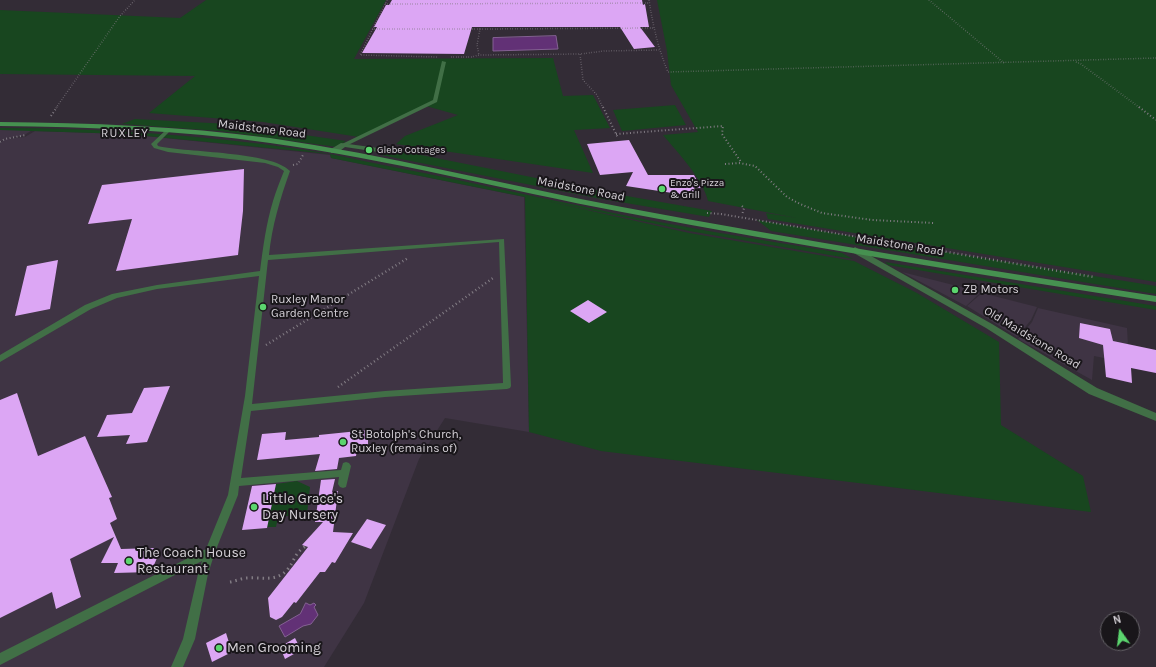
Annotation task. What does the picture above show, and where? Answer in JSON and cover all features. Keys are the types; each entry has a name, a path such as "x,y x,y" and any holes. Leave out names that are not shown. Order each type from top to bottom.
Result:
{"main road":[{"name":"Maidstone Road","path":"0,124 41,124 167,131 221,135 308,146 592,204 855,250 1156,299"}],"street":[{"path":"334,151 344,145 385,152"},
{"name":"Old Maidstone Road","path":"855,250 989,326 1093,391 1156,417"}],"lane":[{"path":"344,145 434,101 443,60"},
{"path":"167,131 154,144 156,147 172,151 280,164 287,171 272,214 264,258 247,408 236,482 233,495 210,552 190,639 177,667"},
{"path":"247,408 321,399 507,386 502,240 264,258"},
{"path":"0,359 88,307 115,296 157,287 263,273"},
{"path":"236,482 345,470 343,484"},
{"path":"0,659 210,552"}],"path":[{"path":"41,124 49,118 120,16 135,0"},
{"path":"387,0 360,55 443,60"},
{"path":"929,0 1005,63"},
{"path":"385,4 650,1 653,28 659,50 668,72 1156,58"},
{"path":"372,29 653,28"},
{"path":"479,55 477,45 480,29"},
{"path":"450,57 472,57 479,55 580,54 604,51 659,50"},
{"path":"580,54 582,78 587,86 599,97 618,138"},
{"path":"1074,61 1081,64 1156,120"},
{"path":"616,134 723,126 722,134 741,162"},
{"path":"285,168 298,164 308,146"},
{"path":"725,164 741,162 760,168 782,193 795,203 820,213 871,220 934,223"},
{"path":"742,206 744,208 742,215"},
{"path":"707,213 721,214 1101,278"},
{"path":"254,350 260,349 409,257"},
{"path":"321,399 494,278"},
{"path":"230,582 246,578 261,580 274,578 287,569 295,554 306,546"}],"shaded area":[{"path":"556,36 558,49 493,51 493,38"},
{"path":"0,130 32,130 23,136 5,139 0,142"},
{"name":"Ruxley Manor Garden Centre","path":"35,131 125,134 330,155 331,158 524,197 529,432 445,418 419,459 364,603 324,667 0,667 0,143 5,139 25,137"},
{"name":"ZB Motors","path":"902,272 981,292 966,306"},
{"path":"982,293 1037,307 1031,320 1017,337 967,306"},
{"path":"1038,308 1127,328 1129,363 1094,356 1092,380 1018,339 1032,322"},
{"path":"306,603 310,605 314,603 316,605 314,607 318,615 311,624 303,626 285,637 279,626 300,614"}],"green space":[{"path":"206,0 386,0 354,59 553,58 563,96 593,95 610,128 574,130 593,173 396,144 405,136 458,115 426,106 359,137 263,122 149,113 195,76 0,74 0,10 180,18"},
{"path":"657,0 1156,0 1156,282 768,219 766,213 797,218 708,201 696,175 663,135 698,132 671,85 667,51"},
{"path":"675,105 686,125 622,131 613,110"},
{"path":"135,119 229,124 346,141 337,147 220,131 122,124"},
{"path":"0,128 75,129 150,133 262,144 329,154 126,134 0,130"},
{"path":"391,149 621,195 712,211 709,217 596,198 381,155"},
{"path":"330,154 613,213 842,253 853,259 689,231 547,201 689,233 854,261 917,293 999,342 1001,425 1083,476 1091,512 601,451 529,432 525,197 331,158"},
{"path":"757,220 1156,286 1156,294 771,231"},
{"path":"885,262 1156,306 1156,310 888,265"},
{"path":"297,481 310,487 307,514 278,517 276,527 267,527 276,484"}],"building":[{"path":"392,0 642,0 643,5 645,4 649,27 640,27 655,47 634,49 620,27 472,27 464,54 362,53 377,27 374,27 386,5 389,5"},
{"path":"629,140 648,175 694,175 701,188 694,188 697,193 679,194 626,186 633,172 600,175 587,144"},
{"path":"244,169 243,211 238,255 116,271 132,219 88,224 102,185"},
{"path":"58,260 50,309 15,316 27,266"},
{"path":"588,300 607,312 589,323 570,311"},
{"path":"1080,323 1110,329 1113,341 1156,350 1156,373 1131,368 1132,383 1106,377 1103,345 1079,338"},
{"path":"170,386 147,442 126,444 130,435 97,437 107,415 132,413 144,388"},
{"path":"17,393 38,456 85,436 112,497 109,498 117,519 110,523 121,549 154,548 149,559 157,558 151,572 114,573 118,563 101,563 114,537 70,559 81,597 56,609 52,592 0,618 0,400"},
{"path":"368,430 368,448 357,450 356,456 339,458 337,469 315,471 320,454 257,460 262,434 286,432 285,440"},
{"path":"335,479 332,492 338,491 333,532 353,533 335,563 332,562 325,572 320,572 296,603 294,602 282,617 276,620 270,617 268,598 308,547 302,545 323,522 315,522 321,480"},
{"path":"276,484 267,528 242,530 252,486"},
{"path":"367,519 386,525 371,549 351,542"},
{"name":"Men Grooming","path":"226,633 232,652 212,662 206,643"},
{"path":"295,638 301,650 285,659 280,647"}],"place":[{"name":"Glebe Cottages","path":"369,150"},
{"name":"Enzo's Pizza & Grill","path":"662,189"},
{"name":"ZB Motors","path":"955,290"},
{"name":"Ruxley Manor Garden Centre","path":"263,307"},
{"name":"St Botolph's Church, Ruxley (remains of)","path":"343,442"},
{"name":"Little Grace's Day Nursery","path":"254,507"},
{"name":"The Coach House Restaurant","path":"129,561"},
{"name":"Men Grooming","path":"219,648"}],"district":[{"name":"RUXLEY","path":"125,134"}]}
